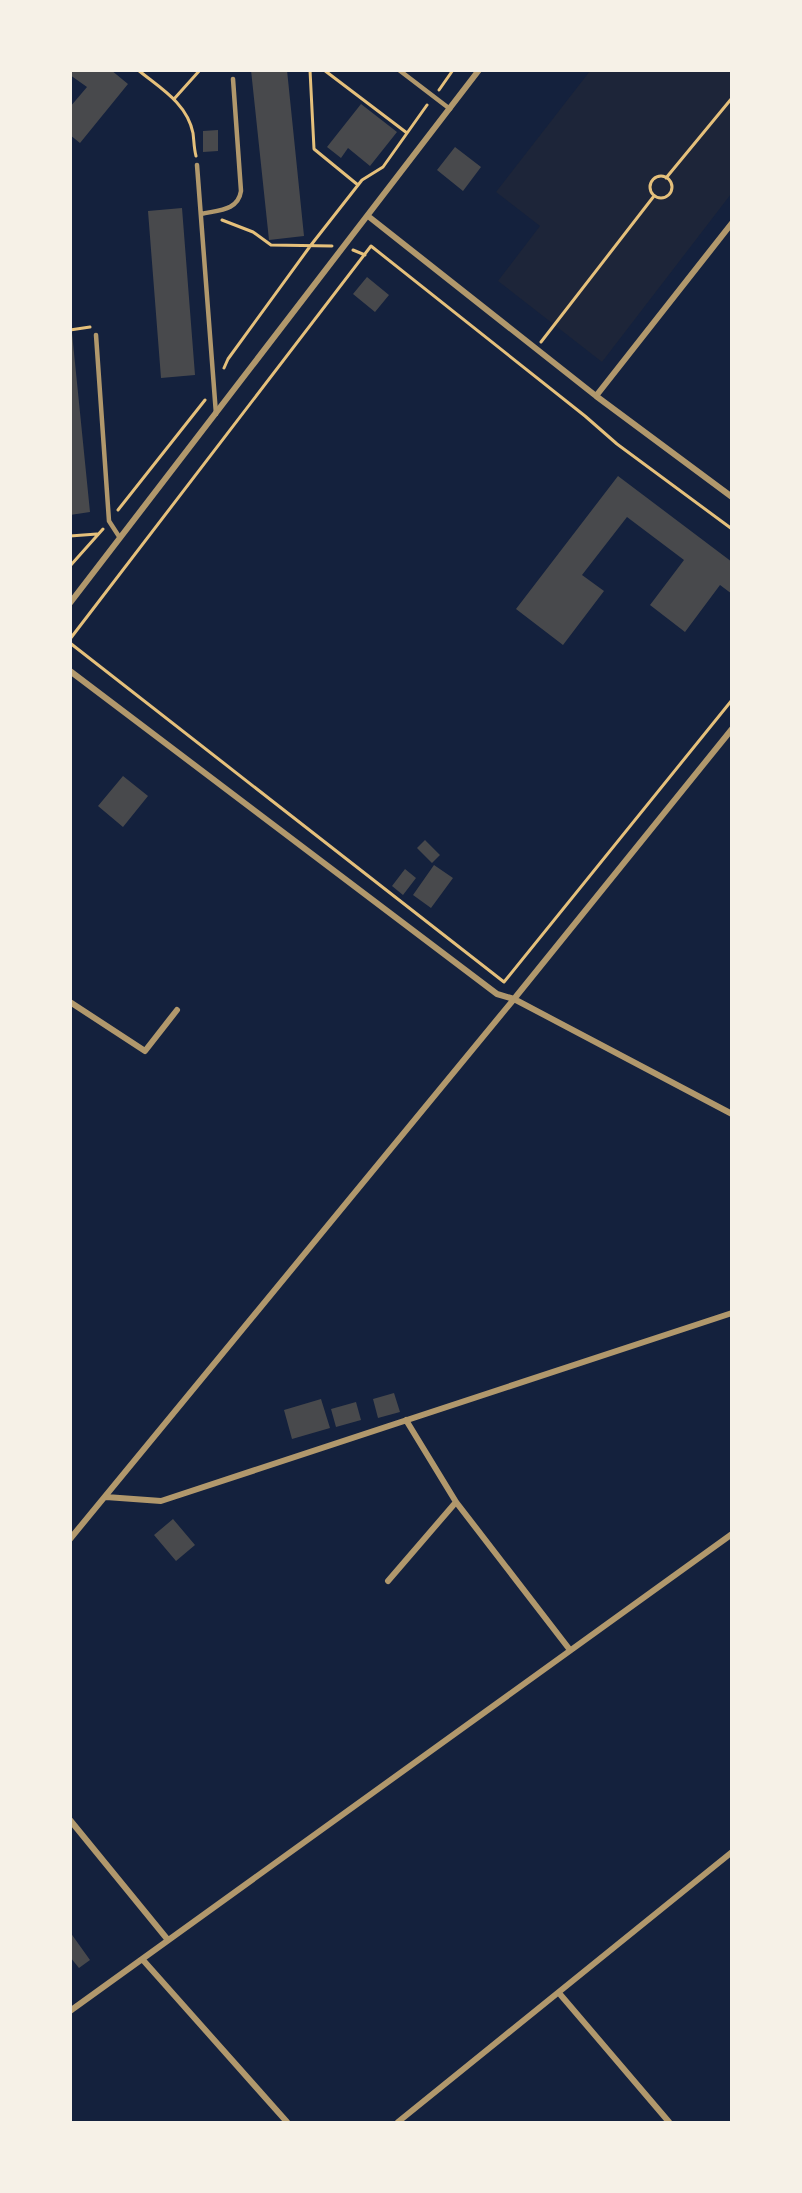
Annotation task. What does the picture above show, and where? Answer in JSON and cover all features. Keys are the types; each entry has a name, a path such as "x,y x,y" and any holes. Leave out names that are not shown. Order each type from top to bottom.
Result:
{"street":[{"path":"70,603 479,70"},
{"path":"368,216 597,396 732,497"},
{"path":"597,396 732,223"},
{"path":"70,671 496,994 514,999 732,1114"},
{"path":"70,1539 514,999 732,729"},
{"path":"70,1002 145,1051 177,1010"},
{"path":"106,1497 161,1501 732,1313"},
{"path":"406,1420 456,1502 570,1650"},
{"path":"388,1581 456,1502"},
{"path":"70,2012 732,1534"},
{"path":"70,1820 168,1940"},
{"path":"398,2122 732,1852"},
{"path":"143,1960 286,2122"},
{"path":"559,1993 669,2122"}],"lane":[{"path":"399,70 450,109"},
{"path":"201,214 233,206 240,200 233,79"},
{"path":"197,165 216,414"},
{"path":"96,335 109,521 120,538"}],"path":[{"path":"138,70 174,99 188,117 193,132 197,165"},
{"path":"174,99 200,70"},
{"path":"310,70 314,149 358,185"},
{"path":"324,70 407,133"},
{"path":"224,369 228,359 311,245 362,180 383,167 453,70"},
{"path":"666,178 732,98"},
{"path":"659,176 666,178 672,187 670,193 661,198 654,196 650,190 651,183 659,176"},
{"path":"536,348 654,196"},
{"path":"211,212 221,220 253,232 271,246 311,245"},
{"path":"732,529 617,444 371,246 70,641 504,982 732,700"},
{"path":"70,330 90,327 96,335"},
{"path":"70,566 109,521 214,388"},
{"path":"70,536 99,533"}],"shaded area":[{"path":"590,71 731,71 731,194 602,362 498,281 540,226 496,192"}],"building":[{"path":"70,70 111,70 128,84 80,143 70,135 70,107 87,87 70,75"},
{"path":"251,70 287,70 304,236 269,240"},
{"path":"361,104 397,132 370,166 348,148 341,158 327,147"},
{"path":"218,130 218,151 203,152 203,131"},
{"path":"455,147 481,167 463,191 437,170"},
{"path":"182,208 195,375 161,378 148,211"},
{"path":"367,277 389,295 375,312 353,294"},
{"path":"70,333 72,333 90,512 70,515"},
{"path":"618,476 732,562 732,594 720,585 685,632 650,605 684,560 627,517 582,575 604,591 563,645 516,609"},
{"path":"123,776 148,796 123,827 98,806"},
{"path":"425,840 440,855 432,863 417,848"},
{"path":"434,865 453,878 431,908 413,895"},
{"path":"405,869 416,878 403,895 392,886"},
{"path":"394,1393 400,1412 378,1418 373,1399"},
{"path":"321,1399 330,1428 292,1439 284,1410"},
{"path":"356,1402 361,1420 336,1427 331,1409"},
{"path":"173,1519 195,1545 176,1561 154,1535"},
{"path":"70,1932 90,1960 79,1968 70,1957"}]}
